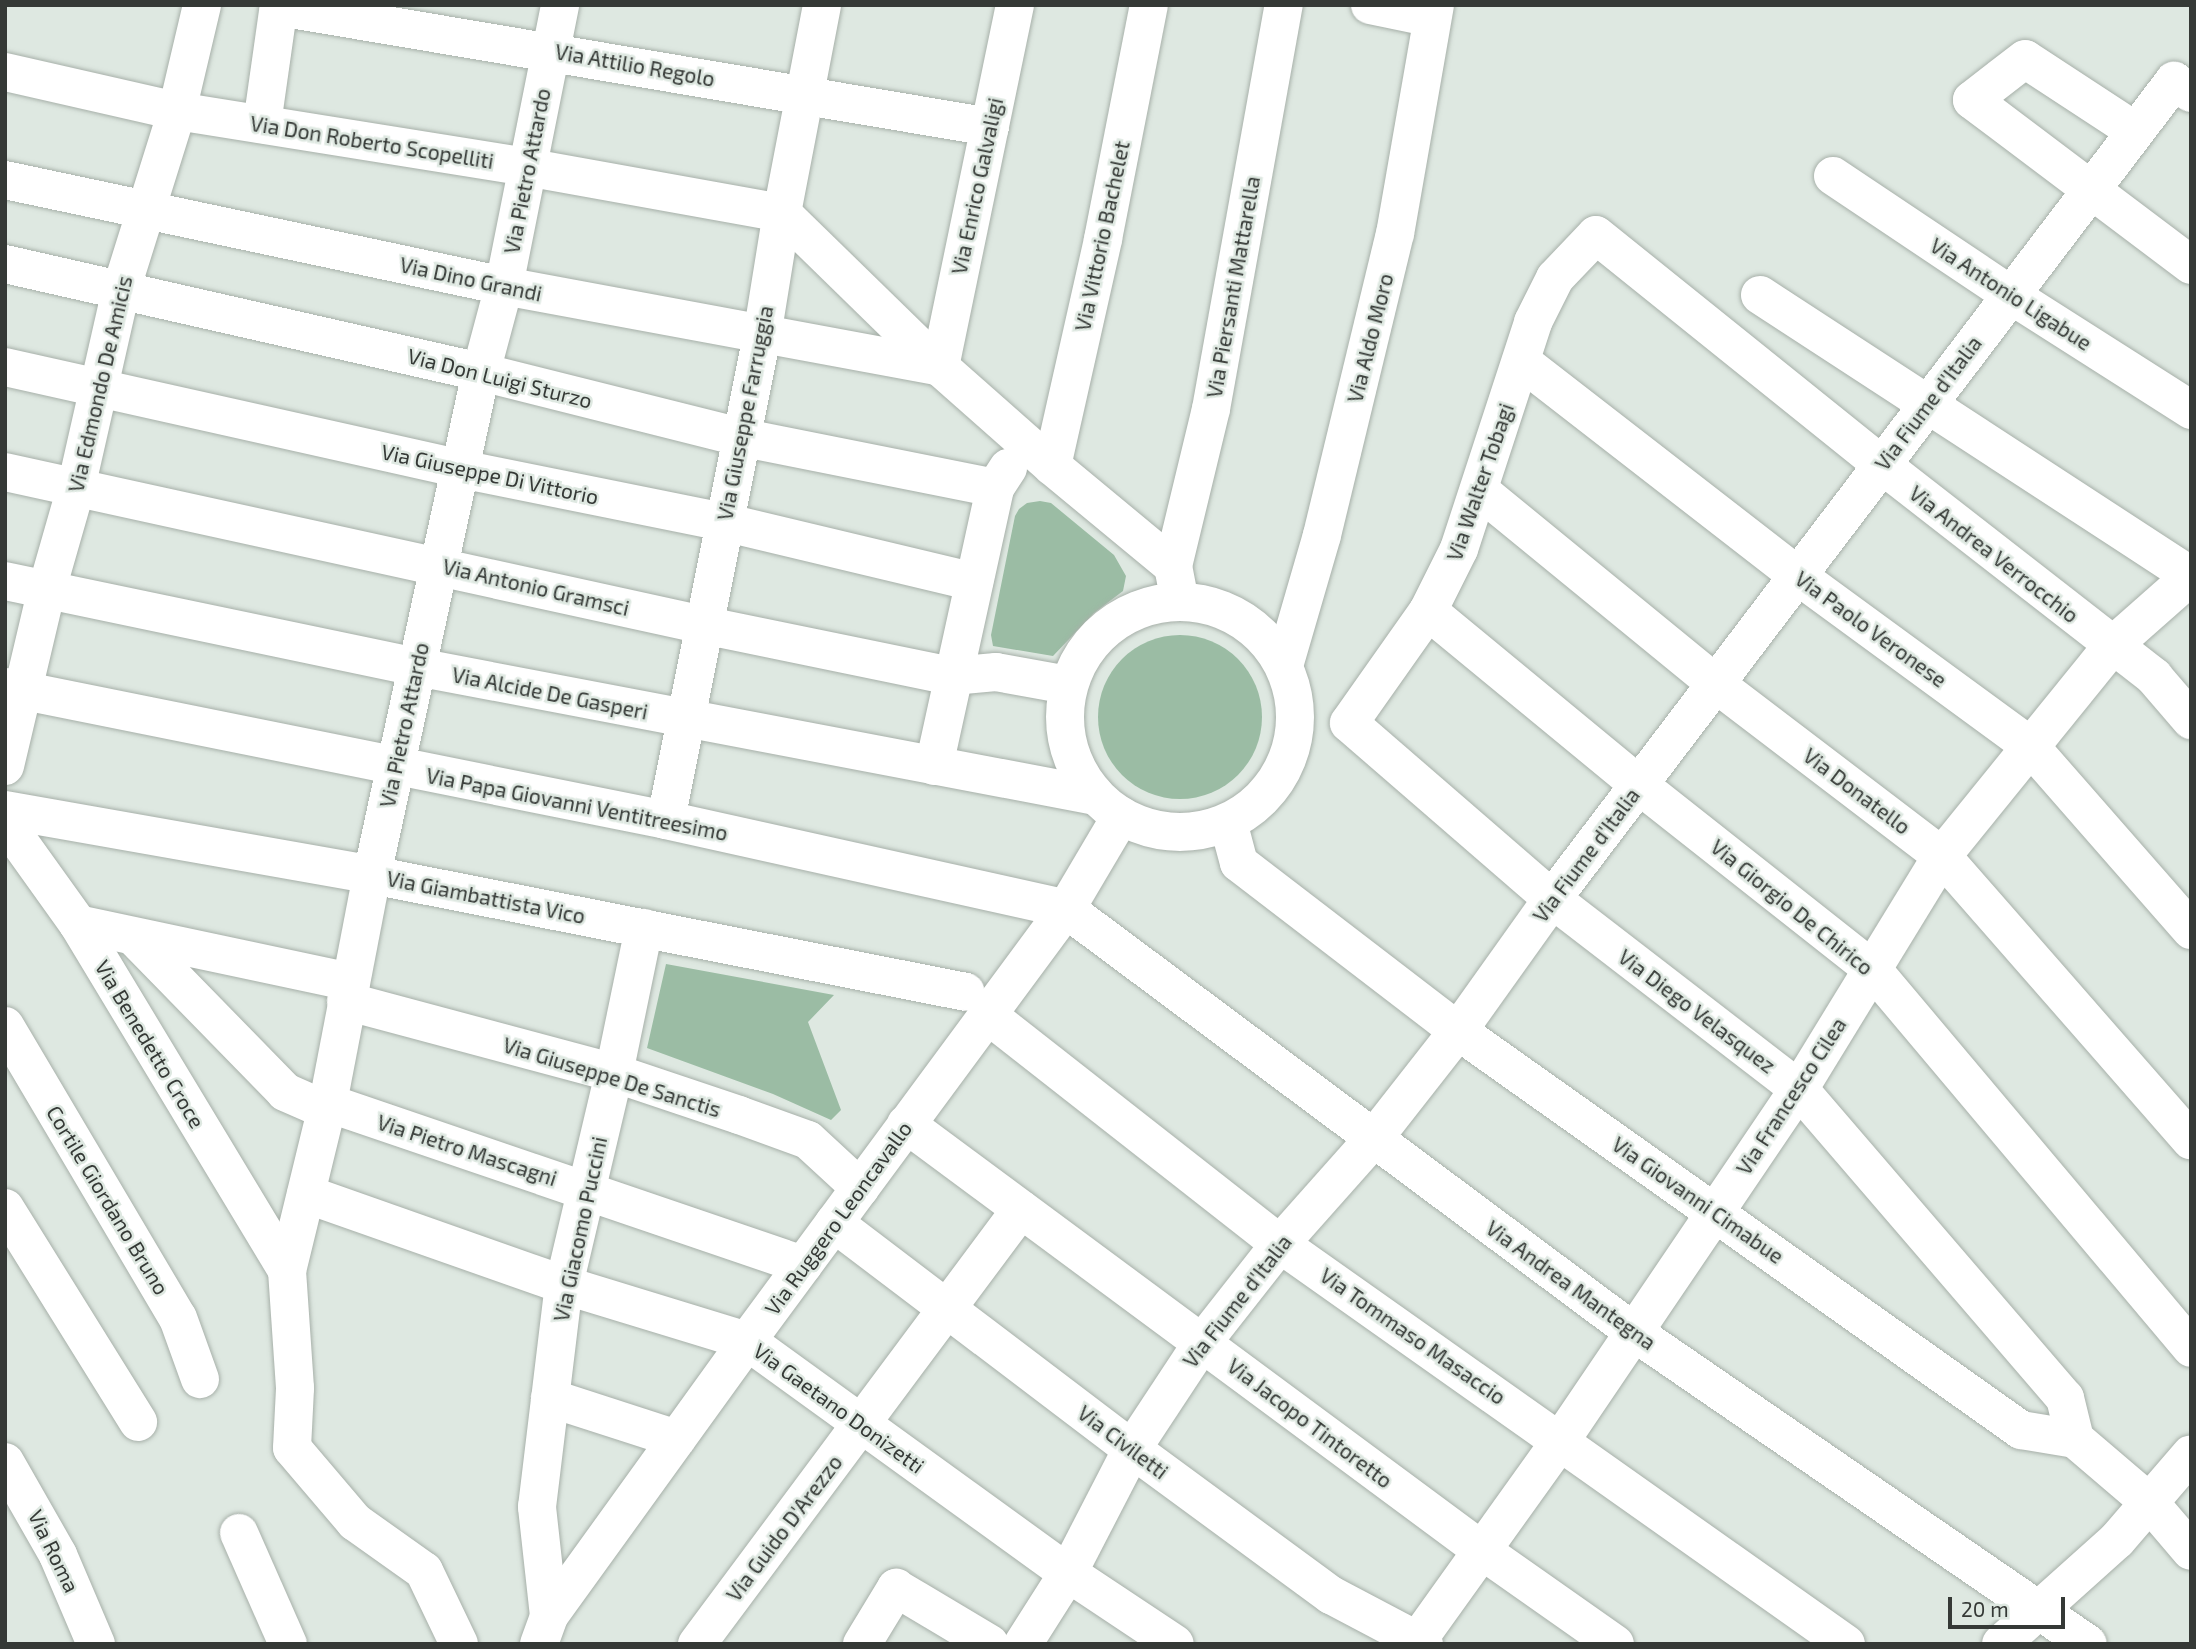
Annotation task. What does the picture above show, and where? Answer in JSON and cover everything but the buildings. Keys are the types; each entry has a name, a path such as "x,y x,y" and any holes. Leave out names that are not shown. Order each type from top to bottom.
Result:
{"street":[{"name":"Via Edmondo De Amicis","path":"5,765 14,688 47,589 76,488 121,290 177,111 202,5"},
{"name":"Via Pietro Attardo","path":"458,1644 424,1571 355,1522 292,1448 296,1388 287,1271 327,1107 372,875 481,372 504,286 560,5"},
{"name":"Via Giuseppe Farruggia","path":"666,820 762,336 782,213 822,5"},
{"name":"Via Enrico Galvaligi","path":"940,367 1015,5"},
{"name":"Via Vittorio Bachelet","path":"1038,454 1103,239 1149,5"},
{"name":"Via Piersanti Mattarella","path":"1177,583 1284,5"},
{"path":"1370,5 1433,12"},
{"name":"Via Attilio Regolo","path":"279,6 990,127"},
{"path":"262,124 279,6"},
{"name":"Via Aldo Moro","path":"1284,666 1322,535 1395,234 1433,12"},
{"path":"2134,131 2025,59 1972,100 2191,265"},
{"name":"Via Don Roberto Scopelliti","path":"5,72 177,111 526,167 782,213"},
{"name":"Via Fiume d'Italia","path":"1023,1644 1068,1573 1132,1449 1202,1343 1280,1244 1374,1138 1458,1031 1552,900 2134,131 2182,87"},
{"name":"Via Antonio Ligabue","path":"1833,176 2009,294 2191,410"},
{"name":"Via Dino Grandi","path":"5,180 504,286 940,367"},
{"path":"782,213 940,367 1177,583 1260,634 1284,666 1295,701 1294,738 1281,773 1259,801 1228,822 1192,831 1164,830 1108,806 1074,764 1064,725 1068,685 1085,650 1113,622 1177,583"},
{"name":"Via Walter Tobagi","path":"1349,723 1428,611 1460,549 1533,322 1555,278 1596,235"},
{"name":"Via Andrea Verrocchio","path":"1596,235 1882,466 2154,677 2191,720"},
{"name":"Via Don Luigi Sturzo","path":"5,264 481,372 740,437 995,488"},
{"path":"1760,295 2191,576"},
{"name":"Via Paolo Veronese","path":"1521,362 1798,576 2029,745 2191,930"},
{"name":"Via Giuseppe Di Vittorio","path":"5,367 460,469 723,522 974,582"},
{"path":"934,766 995,488 1038,454"},
{"name":"Via Antonio Gramsci","path":"5,472 703,625 952,676 996,672 1068,685"},
{"name":"Via Donatello","path":"1479,490 1716,684 1942,856 2191,1140"},
{"name":"Via Francesco Cilea","path":"1420,1642 1635,1334 1799,1089 1942,856 2029,745 2112,646 2191,576"},
{"name":"Via Alcide De Gasperi","path":"5,581 417,667 934,766 1108,806"},
{"name":"Via Giorgio De Chirico","path":"1428,611 1639,785 1873,970 2191,1348"},
{"name":"Via Papa Giovanni Ventitreesimo","path":"14,688 666,820 1066,909"},
{"path":"1294,719 1349,723"},
{"name":"Via Diego Velasquez","path":"1349,723 1552,900 1799,1089 2065,1398 2076,1439"},
{"name":"Via Ruggero Leoncavallo","path":"544,1630 747,1341 906,1124 977,1004 1066,909 1108,806"},
{"name":"Via Giambattista Vico","path":"5,810 372,875 644,928 977,1004"},
{"name":"Via Benedetto Croce","path":"5,822 78,924 287,1271"},
{"name":"Via Giovanni Cimabue","path":"1228,822 1239,863 1458,1031 2021,1430 2076,1439"},
{"name":"Via Andrea Mantegna","path":"1066,909 1635,1334 2088,1644"},
{"name":"Via Giuseppe De Sanctis","path":"78,924 348,992 614,1073 808,1140 860,1188"},
{"name":"Via Giacomo Puccini","path":"544,1630 537,1507 564,1285 614,1073 644,928"},
{"path":"134,937 285,1092 327,1107"},
{"name":"Via Tommaso Masaccio","path":"977,1004 1280,1244 1561,1440 1846,1644"},
{"name":"Cortile Giordano Bruno","path":"5,1026 178,1318 200,1378"},
{"name":"Via Pietro Mascagni","path":"327,1107 587,1190 803,1265"},
{"name":"Via Jacopo Tintoretto","path":"906,1124 1484,1552 1615,1644"},
{"name":"Via Gaetano Donizetti","path":"306,1194 564,1285 747,1341 1068,1573 1175,1644"},
{"path":"5,1208 138,1422"},
{"name":"Via Guido D'Arezzo","path":"696,1644 1021,1209"},
{"name":"Via Civiletti","path":"834,1223 1132,1449 1331,1595 1420,1642"},
{"path":"550,1398 677,1439"},
{"path":"2076,1439 2150,1503 2191,1551"},
{"path":"2000,1644 2117,1540 2191,1454"},
{"name":"Via Roma","path":"5,1462 58,1555 96,1644"},
{"path":"239,1534 288,1644"},
{"path":"862,1644 896,1588 990,1644"}],"green space":[{"path":"1027,503 1051,503 1114,555 1126,576 1123,591 1094,613 1053,656 993,646 991,635 1015,516"},
{"path":"1180,635 1211,641 1238,659 1256,686 1262,717 1256,748 1238,775 1211,793 1180,799 1149,793 1122,775 1104,748 1098,717 1104,686 1122,659 1149,641"},
{"path":"666,964 834,995 808,1022 841,1110 831,1120 773,1094 647,1048"}]}
